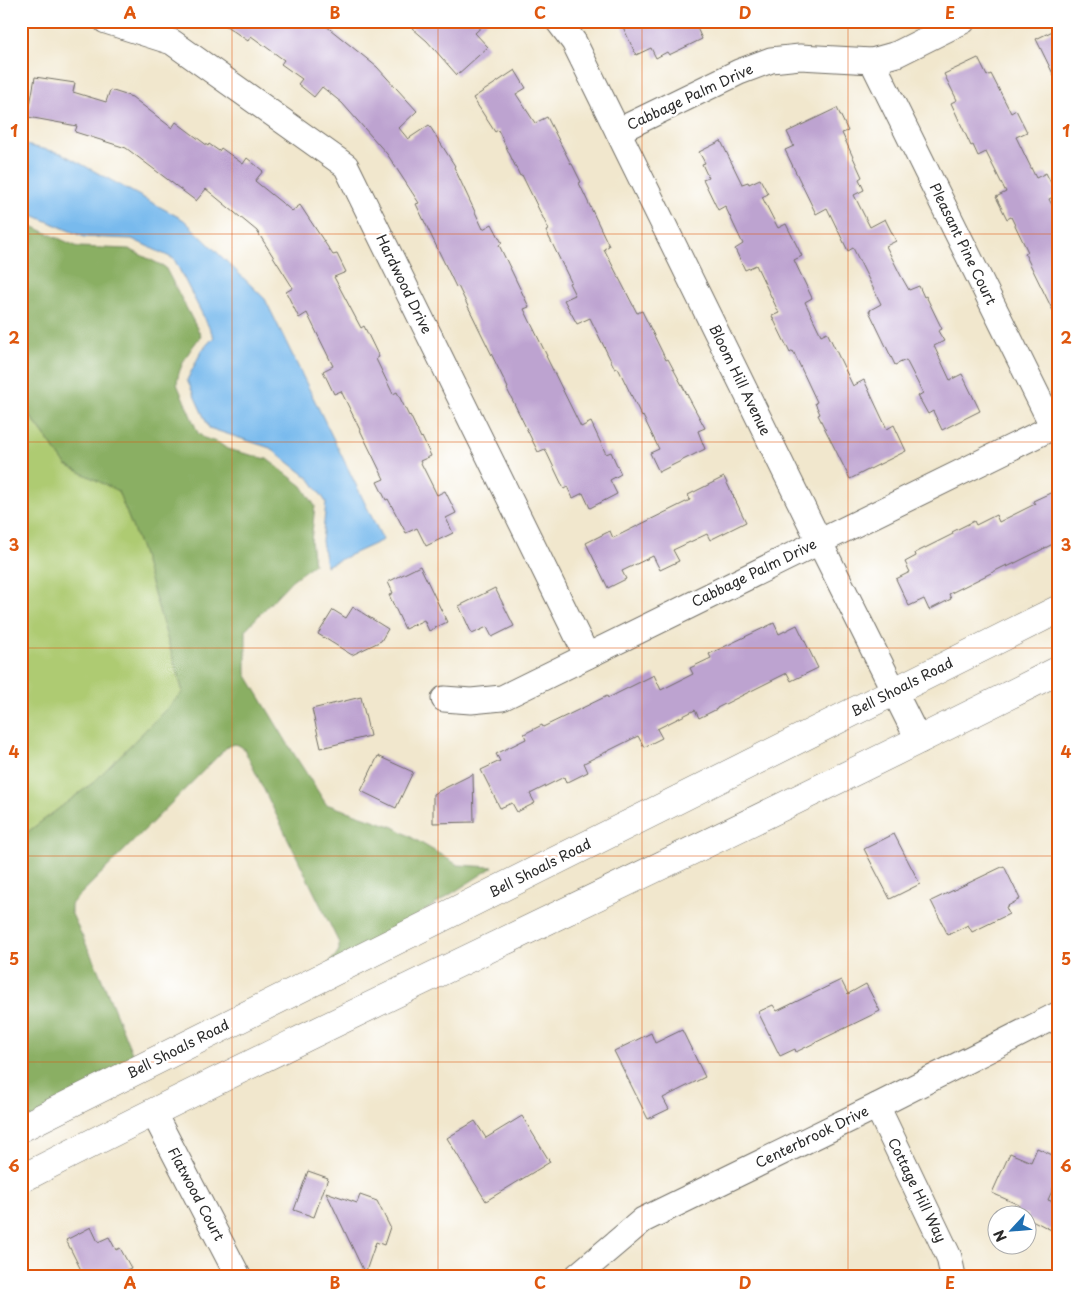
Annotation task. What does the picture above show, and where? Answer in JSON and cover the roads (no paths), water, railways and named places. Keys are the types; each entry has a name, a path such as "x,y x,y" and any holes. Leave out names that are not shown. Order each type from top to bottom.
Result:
{"main road":[{"name":"Bell Shoals Road","path":"21,1128 1059,609"},
{"path":"21,1179 153,1112 919,741 1059,670"}],"street":[{"name":"Hardwood Drive","path":"106,21 172,42 346,166 587,656"},
{"name":"Bloom Hill Avenue","path":"558,21 574,42 919,741"},
{"name":"Cabbage Palm Drive","path":"618,131 739,72 771,60 800,57 872,61 897,54 963,21"},
{"name":"Pleasant Pine Court","path":"872,61 1056,425"},
{"name":"Cabbage Palm Drive","path":"444,699 471,701 502,698 1056,425"},
{"name":"Centerbrook Drive","path":"577,1276 643,1220 1059,1014"},
{"name":"Cottage Hill Way","path":"876,1106 949,1257 953,1276"},
{"name":"Flatwood Court","path":"153,1112 238,1276"}],"water":[{"path":"21,144 61,153 184,220 265,299 383,540 326,566 322,541 326,502 310,479 270,448 209,428 187,380 202,350 214,337 174,259 132,239 84,237 35,216 21,206"}]}
